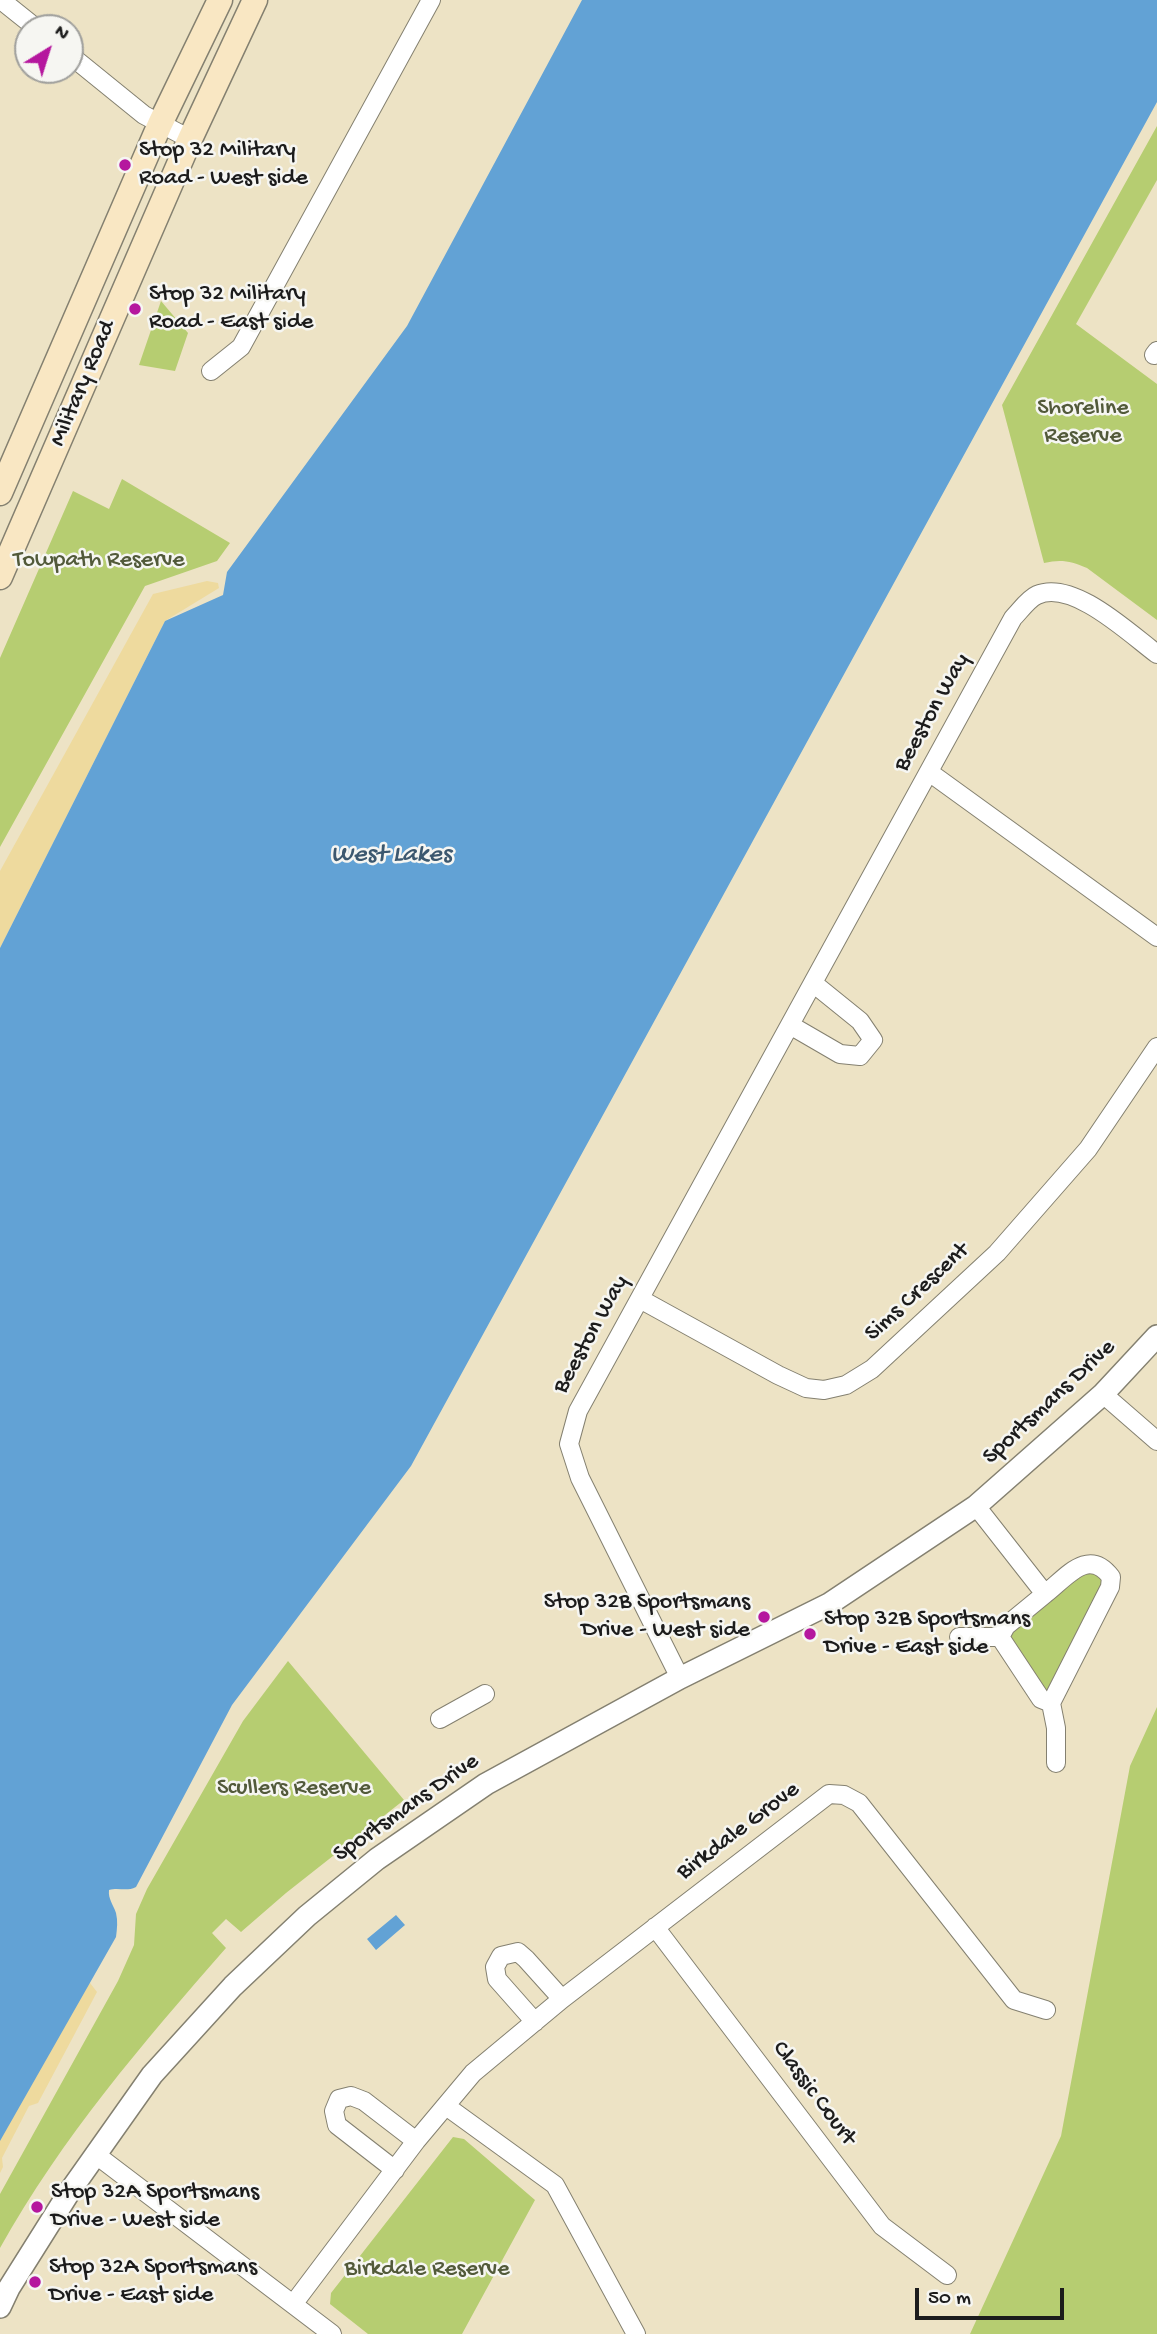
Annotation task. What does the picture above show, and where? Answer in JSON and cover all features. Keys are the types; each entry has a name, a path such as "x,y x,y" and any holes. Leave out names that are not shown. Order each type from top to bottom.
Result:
{"main road":[{"name":"Military Road","path":"0,494 160,124 220,0"},
{"name":"Military Road","path":"0,577 190,139 255,0"}],"street":[{"path":"1,0 18,14"},
{"path":"211,371 241,347 431,0"},
{"path":"84,66 144,115 190,139"},
{"name":"Beeston Way","path":"680,1678 580,1478 569,1444 578,1411 1013,618 1037,595 1058,592 1083,600 1157,654"},
{"path":"929,772 1157,937"},
{"path":"790,1025 840,1054 860,1056 873,1040 860,1021 813,983"},
{"name":"Sims Crescent","path":"640,1299 806,1388 824,1390 846,1385 872,1368 998,1253 1088,1149 1157,1047"},
{"name":"Sportsmans Drive","path":"0,2306 95,2154 152,2075 243,1977 307,1916 377,1859 486,1784 680,1678 829,1604 976,1506 1103,1394 1157,1336"},
{"path":"1103,1394 1157,1441"},
{"path":"976,1506 1045,1594"},
{"path":"1000,1637 1006,1626 1085,1563 1096,1563 1111,1577 1110,1587 1051,1703 1056,1728 1056,1763"},
{"path":"960,1637 1000,1637"},
{"path":"1000,1637 1041,1699 1051,1703"},
{"path":"440,1719 485,1694"},
{"name":"Birkdale Grove","path":"294,2303 416,2141 473,2073 562,1999 829,1794 845,1795 859,1803 1014,2000 1046,2010"},
{"name":"Classic Court","path":"655,1927 882,2226 947,2275"},
{"path":"535,2022 497,1979 495,1968 501,1956 517,1952 562,1999"},
{"path":"395,2170 337,2124 334,2111 339,2099 351,2096 364,2101 416,2141"},
{"path":"446,2106 555,2185 636,2334"},
{"path":"95,2154 332,2334"}],"green space":[{"name":"Shoreline Reserve","path":"1157,126 1157,180 1076,324 1157,384 1157,620 1087,568 1066,561 1044,563 1002,405"},
{"path":"161,301 188,333 175,371 139,365"},
{"name":"Towpath Reserve","path":"122,479 230,543 217,561 145,586 0,847 0,658 73,491 109,509"},
{"path":"1085,1563 1111,1577 1051,1703 1005,1648 1006,1626"},
{"name":"Scullers Reserve","path":"288,1661 404,1800 241,1932 226,1919 212,1933 226,1948 134,2055 77,2129 24,2207 0,2248 0,2194 118,1981 134,1945 136,1914 147,1889 243,1721"},
{"path":"1157,1707 1157,2334 970,2334 1061,2136 1130,1766"},
{"name":"Birkdale Reserve","path":"453,2137 464,2139 535,2200 462,2334 368,2334 330,2304 331,2293"}],"sand":[{"path":"207,581 218,583 219,588 165,621 0,948 0,871 153,594"},
{"path":"87,1979 97,1992 38,2103 29,2106 2,2158 3,2167 0,2173 0,2090"}],"water":[{"name":"West Lakes","path":"582,0 1157,0 1157,102 411,1466 232,1705 136,1887 109,1890 117,1916 116,1937 0,2141 0,948 165,621 223,595 227,572 407,326"},
{"path":"396,1915 405,1925 376,1950 367,1939"}],"place":[{"name":"Stop 32 Military Road - West side","path":"125,165"},
{"name":"Stop 32 Military Road - East side","path":"135,309"},
{"name":"Stop 32B Sportsmans Drive - West side","path":"764,1617"},
{"name":"Stop 32B Sportsmans Drive - East side","path":"810,1634"},
{"name":"Stop 32A Sportsmans Drive - West side","path":"37,2207"},
{"name":"Stop 32A Sportsmans Drive - East side","path":"35,2282"}]}
